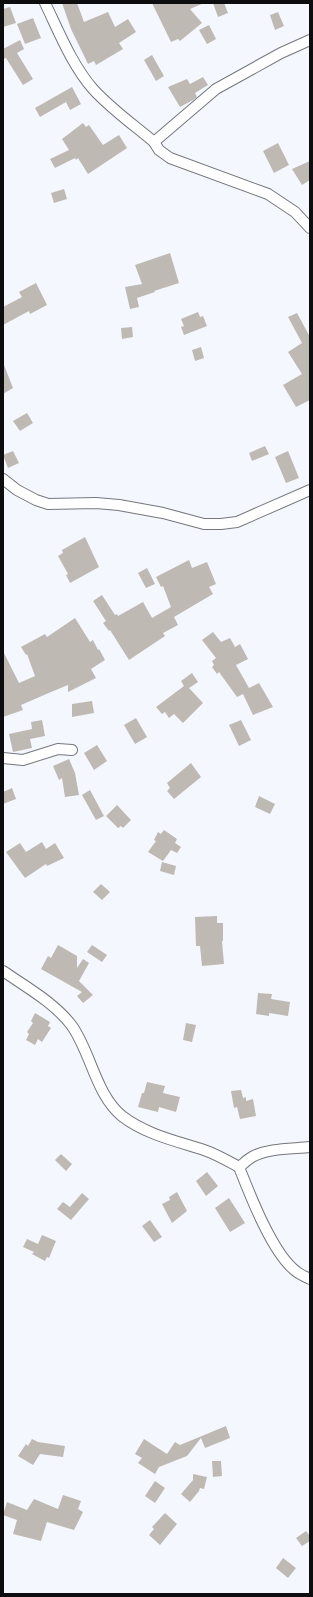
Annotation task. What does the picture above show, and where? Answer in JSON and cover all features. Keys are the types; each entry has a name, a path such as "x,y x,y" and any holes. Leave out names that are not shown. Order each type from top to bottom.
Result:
{"street":[{"path":"45,3 66,46 83,76 105,100 154,142 159,150 170,158 268,194 295,212 310,228"},
{"path":"154,142 216,89 282,53 310,40"},
{"path":"3,479 18,490 36,500 48,504 96,503 119,505 204,524 237,522 310,490"},
{"path":"3,758 23,760 58,749 72,750"},
{"path":"3,971 48,1003 67,1020 79,1038 100,1085 111,1103 122,1116 140,1127 175,1141 205,1150 239,1167 250,1196 283,1258 296,1272 310,1279"},
{"path":"239,1167 252,1157 261,1153 310,1147"}],"building":[{"path":"62,3 77,3 84,22 108,12 115,27 128,19 136,32 119,43 123,49 96,65 94,61 88,64 71,29"},
{"path":"152,3 204,3 190,9 202,23 180,41 178,39 171,42"},
{"path":"213,3 224,3 228,13 218,17"},
{"path":"10,7 16,23 3,27 3,9"},
{"path":"278,12 284,26 275,30 270,15"},
{"path":"33,18 41,38 25,44 17,24"},
{"path":"209,25 216,39 207,44 199,30"},
{"path":"20,40 24,49 17,53 33,79 23,85 6,58 3,59 3,49"},
{"path":"152,55 164,76 156,81 144,60"},
{"path":"203,77 208,85 195,93 197,97 180,107 168,87 187,79 190,84"},
{"path":"72,87 81,104 70,110 66,102 40,117 35,108"},
{"path":"83,123 86,127 89,125 103,145 119,135 127,148 88,174 78,158 55,168 50,159 69,150 62,139"},
{"path":"278,143 289,165 274,173 263,151"},
{"path":"310,161 310,180 302,185 292,169"},
{"path":"64,189 67,199 54,203 51,193"},
{"path":"170,253 179,283 137,298 139,307 130,309 125,287 142,284 135,265"},
{"path":"36,283 47,305 30,314 29,311 3,325 3,307 22,297 19,292"},
{"path":"198,312 200,317 203,316 207,326 184,335 181,327 184,326 181,319"},
{"path":"297,313 310,337 310,400 296,407 283,385 302,374 288,352 302,343 288,317"},
{"path":"132,327 133,337 122,339 121,328"},
{"path":"201,347 204,358 195,361 192,350"},
{"path":"4,365 13,388 3,394 3,366"},
{"path":"27,413 33,423 20,431 13,421"},
{"path":"265,446 269,454 252,461 249,453"},
{"path":"13,451 19,463 8,468 3,455"},
{"path":"288,451 299,478 286,483 275,457"},
{"path":"85,537 99,567 70,583 66,575 68,574 58,556 63,553 62,550"},
{"path":"189,560 192,568 207,562 216,584 209,587 213,594 174,617 178,625 163,633 165,636 129,660 110,630 109,631 103,623 106,621 93,601 102,595 115,615 117,614 118,616 143,602 152,618 171,607 163,586 161,587 156,577"},
{"path":"147,568 155,584 146,588 138,573"},
{"path":"75,618 90,642 93,640 105,660 91,669 96,678 68,692 68,685 51,692 21,705 23,710 3,717 3,651 19,683 35,676 27,654 26,655 21,647 45,634 47,637"},
{"path":"213,632 221,642 230,638 235,647 240,644 248,659 236,665 249,688 259,683 273,707 253,715 243,694 237,697 219,672 217,674 212,667 214,665 212,661 216,658 202,640"},
{"path":"192,673 198,682 189,688 203,703 183,723 174,714 169,718 165,712 162,714 156,707 184,686 181,681"},
{"path":"92,701 94,713 72,717 72,704"},
{"path":"136,718 147,737 135,744 124,725"},
{"path":"42,720 45,736 30,739 32,748 13,752 9,734 32,729 31,722"},
{"path":"241,720 251,740 239,746 229,725"},
{"path":"97,745 107,761 94,770 84,753"},
{"path":"69,759 75,773 79,795 65,797 62,778 59,780 53,766"},
{"path":"191,763 201,777 174,799 167,791 170,788 167,783"},
{"path":"12,788 16,799 3,804 3,792"},
{"path":"90,790 104,816 96,820 82,795"},
{"path":"259,796 275,804 270,814 255,807"},
{"path":"117,805 131,820 123,828 121,826 118,828 106,816"},
{"path":"164,830 177,839 175,843 181,847 177,853 171,850 163,861 148,852 156,841 154,840 158,832 161,834"},
{"path":"42,842 46,849 55,843 64,858 47,866 46,864 25,878 6,852 20,843 26,852"},
{"path":"162,862 176,866 174,875 160,871"},
{"path":"101,884 110,892 102,900 93,892"},
{"path":"217,916 217,923 223,923 222,941 224,964 202,966 200,946 196,946 195,917"},
{"path":"58,945 77,956 77,968 83,959 89,963 79,981 93,995 83,1003 77,996 82,992 41,969 48,956 51,958"},
{"path":"92,945 107,955 102,962 87,952"},
{"path":"258,993 272,994 271,999 290,1002 288,1016 269,1013 269,1016 256,1014"},
{"path":"35,1013 50,1022 48,1026 51,1028 42,1042 38,1039 35,1045 26,1040 29,1034 27,1032 33,1023 31,1021"},
{"path":"186,1023 196,1025 192,1042 183,1040"},
{"path":"147,1082 165,1086 163,1093 180,1097 176,1112 159,1107 158,1112 138,1107"},
{"path":"241,1090 243,1098 246,1097 246,1101 253,1099 256,1116 240,1119 237,1107 234,1108 231,1091"},
{"path":"61,1154 72,1164 66,1171 55,1160"},
{"path":"207,1172 218,1186 206,1196 196,1181"},
{"path":"177,1192 187,1211 172,1223 162,1204 170,1200 169,1197"},
{"path":"82,1193 89,1199 71,1220 57,1209 63,1202 70,1207"},
{"path":"229,1198 245,1223 230,1232 215,1208"},
{"path":"150,1220 162,1237 154,1242 142,1226"},
{"path":"42,1235 56,1241 49,1258 47,1257 45,1261 32,1254 34,1252 23,1247 27,1239 38,1244"},
{"path":"226,1426 230,1438 205,1448 201,1438 187,1456 159,1467 155,1474 138,1463 142,1458 135,1454 144,1439 167,1454 175,1442 180,1445"},
{"path":"32,1439 38,1442 65,1446 63,1457 40,1454 33,1465 18,1456 26,1444 28,1446"},
{"path":"212,1461 221,1461 222,1476 213,1477"},
{"path":"193,1474 207,1477 204,1489 200,1488 190,1502 181,1494 193,1480"},
{"path":"155,1481 165,1488 155,1503 145,1496"},
{"path":"63,1495 81,1501 78,1509 83,1512 74,1530 47,1522 41,1541 13,1534 17,1520 3,1515 7,1502 27,1510 34,1499 58,1509"},
{"path":"165,1513 177,1524 160,1545 149,1535 154,1529 152,1527"},
{"path":"306,1531 310,1536 310,1541 302,1546 296,1538"},
{"path":"283,1558 296,1568 288,1578 276,1568"}]}
